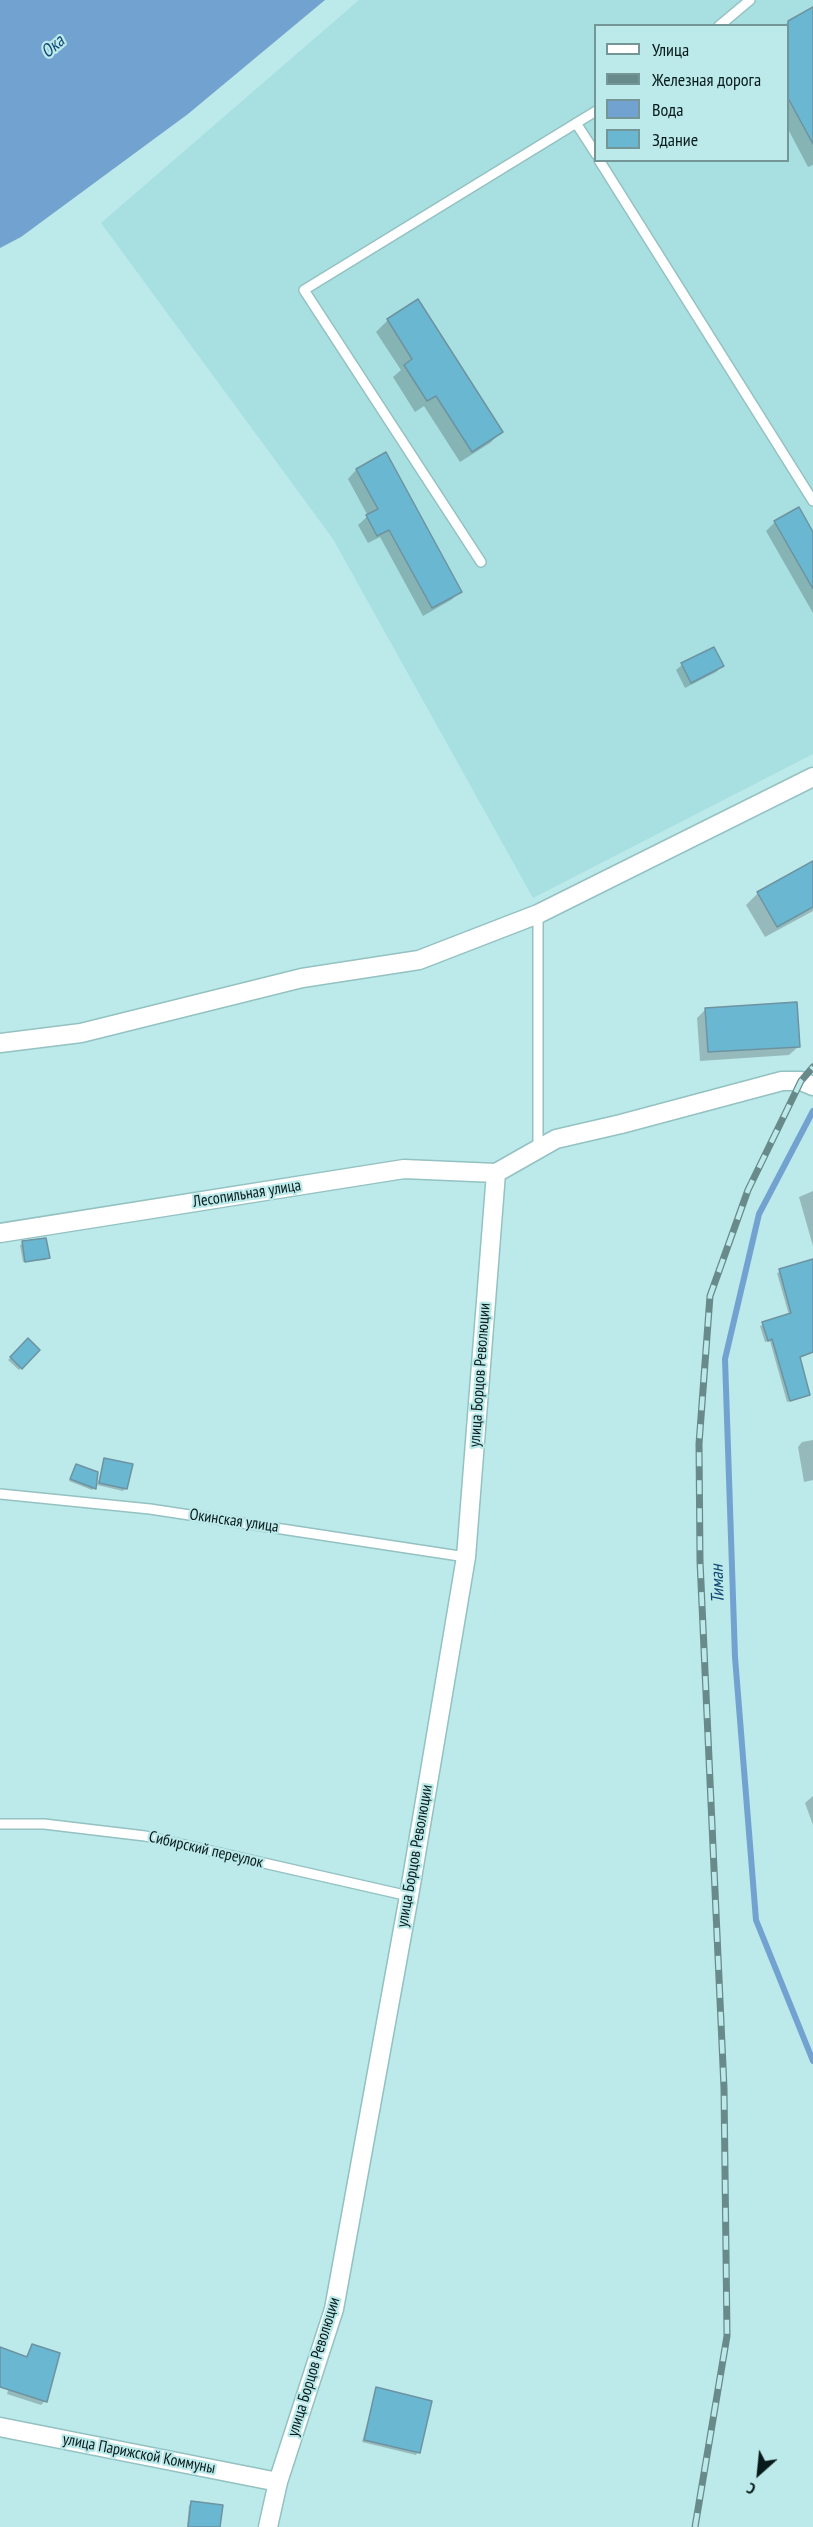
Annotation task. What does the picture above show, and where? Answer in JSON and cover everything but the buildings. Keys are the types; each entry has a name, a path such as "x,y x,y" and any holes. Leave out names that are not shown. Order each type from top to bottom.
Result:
{"street":[{"path":"0,1042 81,1033 302,978 419,960 538,914 813,777"},
{"path":"496,1173 556,1139 782,1081 801,1082 813,1086"},
{"name":"Лесопильная улица","path":"0,1233 404,1169 496,1173"},
{"name":"улица Борцов Революции","path":"268,2527 278,2482 334,2309 409,1896 466,1557 496,1173"},
{"name":"улица Парижской Коммуны","path":"0,2427 278,2482"}],"lane":[{"path":"721,24 750,0"},
{"path":"481,562 304,290 594,112"},
{"path":"576,123 594,151"},
{"path":"600,162 813,501"},
{"path":"538,914 538,1149"},
{"name":"Окинская улица","path":"0,1494 150,1509 466,1557"},
{"name":"Сибирский переулок","path":"0,1824 45,1824 145,1836 409,1896"}],"shaded area":[{"path":"359,0 813,0 813,754 533,898 333,539 101,223"}],"water":[{"name":"Ока","path":"0,0 325,0 188,114 21,237 0,248"}],"waterway":[{"name":"Тиман","path":"813,1111 759,1214 725,1359 735,1657 756,1920 813,2061"}],"railway":[{"path":"695,2527 727,2336 724,2088 700,1561 699,1444 710,1296 748,1190 801,1081 813,1067"}]}
